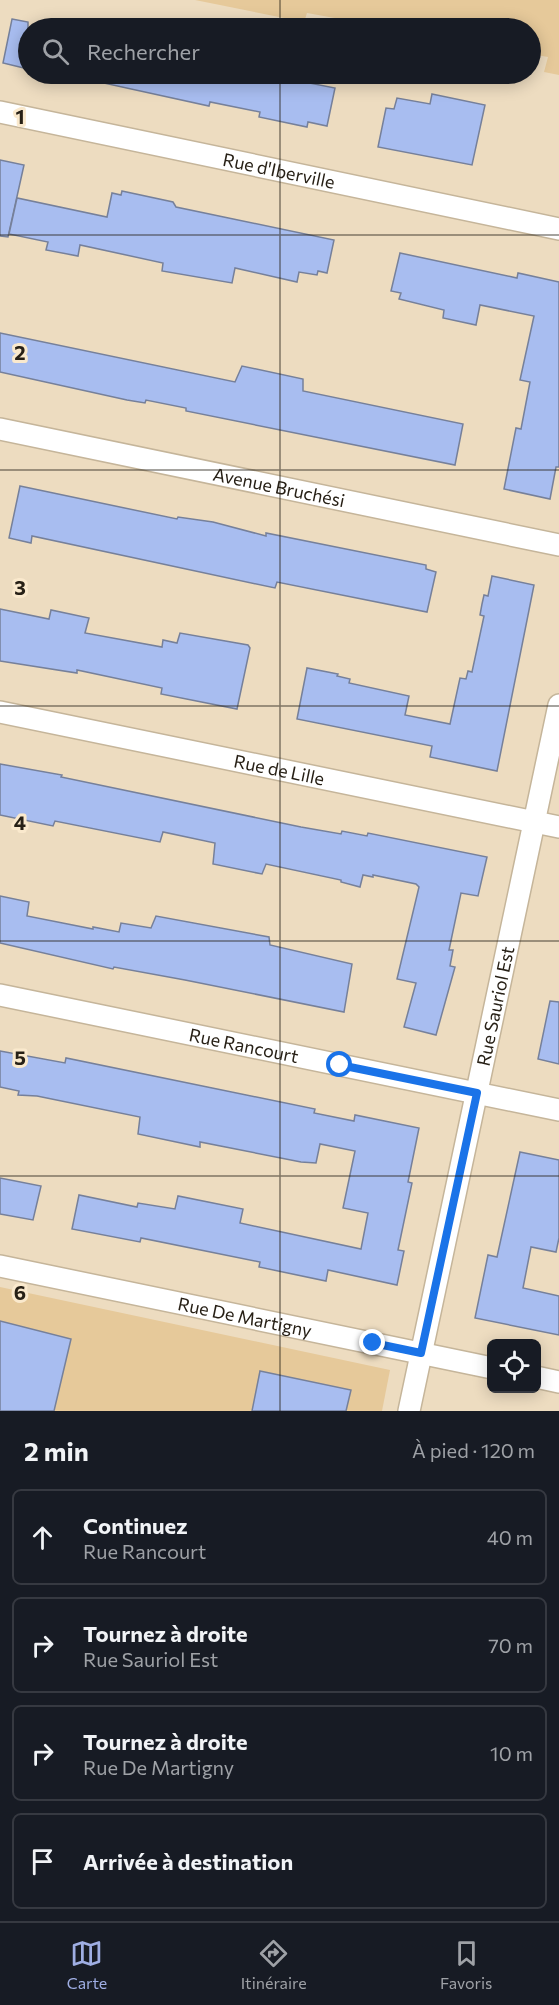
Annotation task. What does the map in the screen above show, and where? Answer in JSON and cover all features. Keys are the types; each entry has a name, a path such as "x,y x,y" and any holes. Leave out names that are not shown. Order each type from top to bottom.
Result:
{"street":[{"name":"Rue d'Iberville","path":"0,112 559,229"},
{"name":"Avenue Bruchési","path":"0,429 559,545"},
{"name":"Rue Sauriol Est","path":"409,1411 559,705"},
{"name":"Rue de Lille","path":"0,712 559,827"},
{"name":"Rue Rancourt","path":"0,995 559,1110"},
{"name":"Rue De Martigny","path":"0,1266 487,1367"},
{"path":"541,1378 559,1382"}],"shaded area":[{"path":"195,0 559,0 559,75 544,72 548,57 541,56 541,18 335,18 307,13 305,18 284,18"},
{"path":"0,1287 390,1370 382,1411 0,1411"}],"building":[{"path":"12,19 18,20 18,67 3,63"},
{"path":"108,84 315,84 335,88 327,126 308,122 307,127 259,117 260,112 210,102 209,106"},
{"path":"432,94 485,105 472,165 378,147 386,108 394,109 397,98 430,104"},
{"path":"0,160 24,165 8,237 0,236"},
{"path":"122,191 173,202 176,207 334,240 327,273 318,271 317,275 299,272 297,282 235,268 232,283 162,271 163,263 80,245 78,256 46,250 48,242 9,234 17,198 107,217 112,193 121,195"},
{"path":"400,253 517,278 518,273 559,282 559,467 556,467 550,499 504,489 516,428 521,429 530,382 520,380 534,316 480,305 476,325 443,318 444,310 399,299 401,293 391,291"},
{"path":"0,333 235,382 242,366 303,379 303,391 463,424 455,465 186,411 186,408 146,400 145,403 127,400 0,372"},
{"path":"20,486 177,519 178,517 213,522 266,536 266,533 426,565 426,569 436,572 427,612 277,582 275,588 32,536 31,543 9,538"},
{"path":"492,576 534,585 497,771 430,757 432,746 297,719 307,668 338,674 337,676 350,679 349,683 409,696 405,715 450,724 460,678 466,679 468,671 472,672 484,616 480,615 482,604 484,595 488,596"},
{"path":"0,609 49,619 51,610 89,618 85,633 162,647 163,640 177,643 180,633 248,645 250,648 237,709 161,694 162,688 77,670 77,673 0,661"},
{"path":"0,764 62,775 61,777 301,827 341,834 342,831 367,836 368,833 487,857 478,896 461,893 449,950 453,950 450,966 455,967 436,1035 404,1027 416,983 397,979 419,887 416,884 363,875 360,887 341,882 341,880 266,864 262,874 213,864 215,843 163,832 160,842 55,821 53,826 0,815"},
{"path":"0,896 29,902 27,916 93,929 93,927 119,932 121,923 151,928 156,916 269,937 270,945 352,964 344,1012 185,980 114,967 113,969 0,943"},
{"path":"550,1001 559,1002 559,1064 538,1059"},
{"path":"0,1051 65,1063 66,1058 315,1109 314,1113 354,1121 355,1115 419,1128 408,1182 412,1183 398,1250 404,1251 397,1285 328,1270 326,1281 259,1267 260,1262 141,1238 140,1242 72,1229 79,1195 137,1207 138,1203 175,1209 178,1196 243,1209 240,1223 361,1249 368,1213 343,1208 355,1151 320,1144 316,1163 301,1162 200,1142 200,1147 138,1134 140,1117 37,1096 18,1095 19,1091 0,1087"},
{"path":"520,1152 559,1160 559,1238 556,1252 531,1247 523,1288 559,1296 559,1335 475,1318 488,1255 497,1257"},
{"path":"0,1178 41,1186 33,1220 0,1214"},
{"path":"0,1321 71,1339 54,1411 0,1411"},
{"path":"260,1371 351,1390 346,1411 252,1411"}],"route":[{"path":"340,1065 477,1093 421,1353 373,1343"}]}
